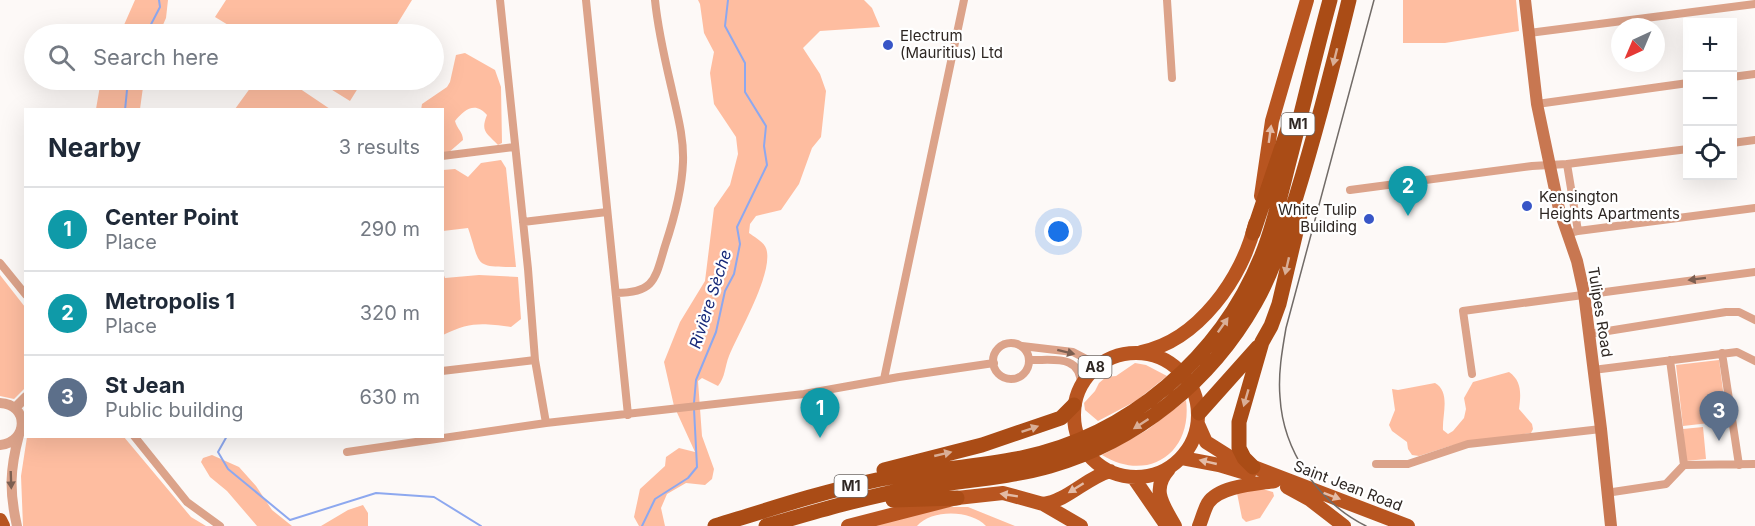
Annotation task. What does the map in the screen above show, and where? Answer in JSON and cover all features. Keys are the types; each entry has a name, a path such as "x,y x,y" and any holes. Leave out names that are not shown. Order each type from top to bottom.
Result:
{"highway":[{"name":"M1","path":"1190,376 1230,316 1262,254 1276,214 1330,0"},
{"name":"M1","path":"766,526 851,502 921,487 1014,475 1050,466 1094,442 1138,408 1178,387 1229,344 1265,285 1275,262 1317,127 1349,0"},
{"path":"1253,233 1314,42 1321,33"},
{"path":"1198,419 1262,342 1271,326 1279,304 1312,165 1317,127"},
{"path":"1252,467 1239,448 1239,422 1262,342"},
{"path":"788,504 844,481 982,446 1060,418 1074,405"},
{"name":"M1","path":"715,526 881,479 1079,449"},
{"path":"851,502 957,498"}],"main road":[{"path":"1141,352 1157,349 1170,343 1204,315 1238,268 1253,233 1260,203 1272,122 1307,0"},
{"name":"Tulipes Road","path":"1525,0 1537,104 1558,209 1572,232 1584,293 1602,429 1611,526"},
{"name":"A8","path":"1276,479 1219,465 1177,462 1149,476 1133,477 1110,471 1089,456 1082,444 1074,418 1074,405 1081,385 1093,369 1109,358 1125,353 1141,352 1170,362 1191,384 1196,398 1198,419 1206,442 1276,479 1309,499 1344,526"},
{"path":"1175,526 1159,495 1161,478 1192,442 1198,419"},
{"path":"1043,504 1055,501 1093,478 1110,471"},
{"path":"1133,477 1167,526"},
{"path":"1199,526 1208,502 1218,494 1240,486 1276,479"},
{"name":"Saint Jean Road","path":"1276,479 1408,526"},
{"path":"848,526 957,498 1003,493 1043,504 1081,526"},
{"path":"1606,526 1607,497"}],"street":[{"path":"500,0 536,360 546,423"},
{"path":"585,0 628,415"},
{"path":"616,293 633,293 646,288 657,274 682,180 684,160 682,136 659,35 655,0"},
{"path":"884,379 963,0"},
{"path":"1167,0 1172,78"},
{"path":"1529,33 1755,4"},
{"path":"1737,76 1755,74"},
{"path":"1537,104 1683,84"},
{"path":"1737,142 1755,140"},
{"path":"444,156 514,147"},
{"path":"1350,190 1532,166 1683,150"},
{"path":"1567,164 1572,232 1755,208"},
{"path":"523,222 607,212"},
{"path":"0,263 24,293"},
{"path":"1472,374 1463,310 1755,272"},
{"path":"1589,334 1726,312 1739,312 1755,320"},
{"path":"1021,346 1028,355 1026,371 1013,379 998,373 994,363 995,354 1001,347 1013,344 1073,352 1092,362 1109,358"},
{"path":"1593,370 1737,352 1755,361"},
{"path":"1722,353 1739,465"},
{"path":"444,371 536,360"},
{"path":"1029,360 1062,360 1071,363 1081,376 1081,385"},
{"path":"1670,360 1684,465"},
{"path":"444,438 546,423 804,394 884,379 994,363"},
{"path":"15,408 24,399"},
{"path":"0,403 15,408 22,422 11,463 12,499 17,526"},
{"path":"1376,464 1408,465 1468,444 1602,429"},
{"path":"0,445 8,444 19,435"},
{"path":"136,438 187,502 220,526"},
{"path":"347,452 443,438"},
{"path":"1607,497 1666,484 1684,465 1755,464"}],"shaded area":[{"path":"135,0 168,0 163,24 124,24"},
{"path":"226,0 412,0 397,24 227,24 215,17"},
{"path":"698,0 864,0 872,8 880,27 820,31 803,48 820,74 826,91 821,137 812,148 799,184 781,210 756,216 750,224 749,233 765,246 767,252 764,275 729,356 720,383 718,386 702,378 698,381 702,436 714,469 712,479 705,485 686,483 667,494 661,508 665,526 639,526 634,517 640,489 665,466 666,457 679,448 695,452 674,406 664,362 680,322 705,281 714,208 730,185 738,154 736,137 714,104 710,73 714,52 704,33"},
{"path":"1403,0 1516,0 1519,31 1445,43 1403,43"},
{"path":"465,53 495,70 501,87 502,143 498,145 488,135 484,125 487,115 478,108 474,108 462,113 455,121 463,140 444,154 444,108 421,108 422,104 447,87 456,55"},
{"path":"99,90 143,90 140,108 96,108"},
{"path":"249,90 302,90 329,108 236,108"},
{"path":"332,90 357,90 350,101"},
{"path":"501,160 506,168 516,267 485,265 481,262 468,228 444,231 444,170 455,169 468,177 481,163"},
{"path":"0,275 24,306 24,389 14,399 0,396"},
{"path":"479,275 518,277 521,319 511,327 476,325 444,335 444,276 445,278"},
{"path":"1719,360 1727,421 1683,426 1676,365"},
{"path":"1135,363 1146,365 1167,376 1136,401 1098,421 1085,410 1084,403 1106,377 1116,376"},
{"path":"1509,372 1518,384 1519,409 1532,424 1531,433 1450,446 1419,456 1412,455 1407,442 1392,431 1389,425 1395,410 1392,389 1398,390 1435,383 1443,392 1445,404 1443,430 1448,434 1464,418 1466,409 1464,398 1473,382"},
{"path":"1186,400 1186,419 1182,435 1174,449 1164,458 1150,464 1135,466 1119,463 1102,455 1147,430"},
{"path":"1703,427 1706,459 1686,461 1683,429"},
{"path":"27,438 125,438 191,517 206,526 23,526 21,476"},
{"path":"212,455 239,467 256,486 272,510 292,526 257,526 227,491 210,477 201,462 203,458"},
{"path":"1259,488 1273,492 1274,496 1260,518 1246,522 1242,518 1237,493"},
{"path":"363,505 368,513 368,526 321,526 348,510"},
{"path":"948,507 968,507 1015,526 986,526 962,514 941,514 924,520 917,526 868,526"}],"waterway":[{"path":"151,24 160,7 159,0"},
{"name":"Rivière Sèche","path":"694,403 696,380 716,332 725,291 734,274 740,244 737,227 767,165 764,146 766,126 745,92 745,63 725,26 728,0"},
{"path":"125,108 127,90"},
{"name":"Rivière Sèche","path":"642,526 655,499 688,478 697,467 694,409"},
{"path":"226,438 218,452 228,469 290,520 376,493 434,497 481,526"}],"tram line":[{"path":"1366,526 1333,503 1306,473 1288,437 1280,397 1280,380 1286,328 1374,0"}],"place":[{"name":"Electrum (Mauritius) Ltd","path":"888,45"},
{"name":"Kensington Heights Apartments","path":"1527,206"},
{"name":"Metropolis 1","path":"1408,216"},
{"name":"White Tulip Building","path":"1369,219"},
{"name":"Center Point","path":"820,438"},
{"name":"St Jean","path":"1719,441"}]}
